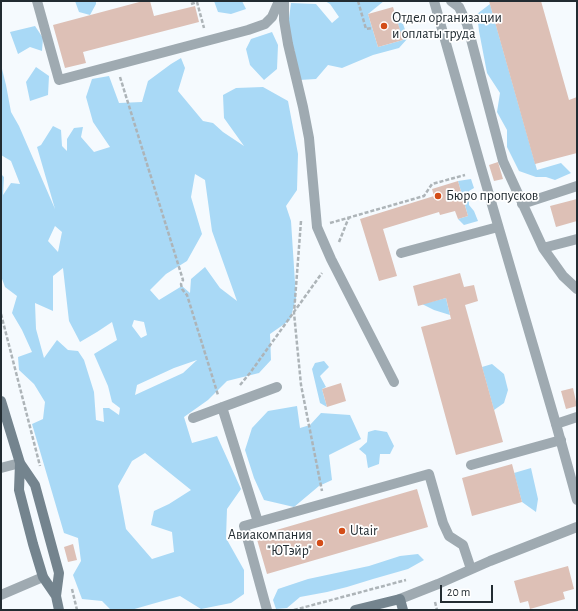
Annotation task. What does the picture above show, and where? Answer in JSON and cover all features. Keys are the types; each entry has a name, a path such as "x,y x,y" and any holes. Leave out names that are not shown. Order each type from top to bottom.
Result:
{"main road":[{"path":"1,401 20,463 35,485 59,573 56,596 59,610"},
{"path":"20,463 19,490 43,577 56,596"},
{"path":"355,610 400,598 403,610"}],"street":[{"path":"37,1 59,80 208,41 266,24 272,17 279,1"},
{"path":"284,1 284,20 288,44 309,138 317,226 331,260 394,382"},
{"path":"434,1 577,500"},
{"path":"451,1 459,7 467,24 503,161 543,248 563,276 577,289"},
{"path":"522,204 577,186"},
{"path":"401,253 498,227"},
{"path":"543,248 577,239"},
{"path":"193,418 277,387"},
{"path":"222,407 258,522"},
{"path":"556,424 577,417"},
{"path":"470,465 561,440"},
{"path":"1,468 20,463"},
{"path":"266,610 244,526 429,474 443,523 449,536 463,545 471,569"},
{"path":"400,598 438,584 490,561 577,528"},
{"path":"1,595 43,577"}],"path":[{"path":"358,1 366,29 372,28"},
{"path":"191,4 197,2 208,41"},
{"path":"116,65 183,280 181,284 182,289 187,295 222,407"},
{"path":"317,226 424,196 432,184 465,175"},
{"path":"302,216 294,313 301,385 324,504"},
{"path":"222,407 250,373 331,260 349,217"},
{"path":"1,314 40,467"},
{"path":"294,610 409,580"},
{"path":"71,588 77,610"},
{"path":"434,602 437,610"}],"shaded area":[{"path":"75,1 96,1 96,4 90,15 79,12"},
{"path":"214,1 242,1 246,9 231,14 218,12"},
{"path":"325,1 384,1 368,14 378,47 403,40 397,21 403,24 408,38 399,48 373,55 342,68 328,65 316,79 299,80 291,67 295,51 285,37 291,3 316,4 332,23 339,17 330,4"},
{"path":"490,4 537,170 561,163 571,173 555,180 546,177 536,177 519,171 507,147 507,130 497,112 500,93 487,73 479,31 477,14"},
{"path":"35,26 43,38 42,51 30,47 18,54 10,32"},
{"path":"272,32 278,45 277,69 264,80 250,65 246,49 251,39"},
{"path":"181,58 185,68 178,91 203,121 213,123 223,132 244,146 224,118 223,95 236,88 263,87 288,101 298,154 297,190 286,206 291,221 296,298 290,320 270,334 271,360 259,373 227,381 208,400 184,417 192,443 217,436 241,489 227,509 226,538 244,570 244,594 231,603 201,609 180,596 131,610 111,610 102,601 82,599 73,575 81,561 78,538 64,533 32,424 43,419 45,402 34,384 19,370 18,357 32,352 12,313 17,296 5,287 1,276 1,174 4,177 3,195 11,183 20,184 11,161 1,155 1,65 11,112 19,126 55,209 37,147 41,145 53,126 61,130 62,146 67,151 67,139 74,128 83,127 81,137 94,152 110,147 93,122 86,97 92,79 109,76 119,103 142,102 148,81","holes":["195,174 205,180 212,231 237,301 220,288 205,267 191,279 190,293 182,286 159,300 150,290 166,274 187,261 202,234 191,197","55,226 62,232 58,252 48,241","63,268 69,321 80,342 112,322 117,340 94,354 108,386 112,402 120,408 119,415 109,408 103,408 104,422 96,420 94,392 84,360 78,351 68,350 57,340 44,358 36,329 35,303 53,311 53,276","134,320 144,322 147,335 141,338 132,326","197,360 183,373 135,395 137,385 174,368","145,453 191,490 169,504 154,511 151,525 172,532 174,552 152,559 126,529 118,486 132,461"]},
{"path":"36,67 49,76 48,95 30,101 26,82"},
{"path":"471,179 474,188 469,191 469,205 474,211 478,221 464,225 458,219 468,216 458,181"},
{"path":"446,298 450,315 422,304"},
{"path":"324,361 329,367 320,376 326,387 322,389 327,407 320,403 312,369 315,363"},
{"path":"492,364 504,374 508,390 504,403 494,410 482,367"},
{"path":"297,406 300,428 310,425 321,413 350,415 361,439 329,455 332,480 319,486 294,507 264,500 254,478 245,450 252,428 268,411"},
{"path":"375,430 387,432 394,446 390,454 380,454 379,464 368,468 366,455 359,449 367,442 368,432"},
{"path":"531,468 538,499 536,512 522,502 514,473"},
{"path":"418,554 424,560 408,569 347,587 300,597 287,608 276,609 273,600 278,589 308,579 369,566 400,556"}],"building":[{"path":"143,1 150,1 154,16 195,6 199,22 83,52 86,63 65,68 53,25"},
{"path":"489,1 541,1 569,100 577,97 577,153 535,164"},
{"path":"393,7 403,40 378,47 368,14"},
{"path":"498,162 503,179 494,181 489,165"},
{"path":"458,181 468,216 458,219 455,211 440,215 439,212 383,229 397,276 379,281 360,219 434,196 432,189"},
{"path":"577,199 577,221 556,227 550,206"},
{"path":"460,273 464,287 474,285 478,301 465,305 503,442 456,455 421,327 451,319 446,298 418,306 413,286"},
{"path":"341,383 346,401 327,407 322,389"},
{"path":"573,388 577,406 566,409 561,391"},
{"path":"512,464 522,502 472,516 462,478"},
{"name":"Utair","path":"417,489 428,527 267,574 256,536"},
{"path":"73,544 77,560 68,562 64,547"},
{"path":"568,566 574,589 563,592 565,599 530,609 528,601 520,603 514,581"}],"place":[{"name":"Отдел организации и оплаты труда","path":"384,26"},
{"name":"Бюро пропусков","path":"438,196"},
{"name":"Utair","path":"342,531"},
{"name":"Авиакомпания \"ЮТэйр\"","path":"320,543"}]}
